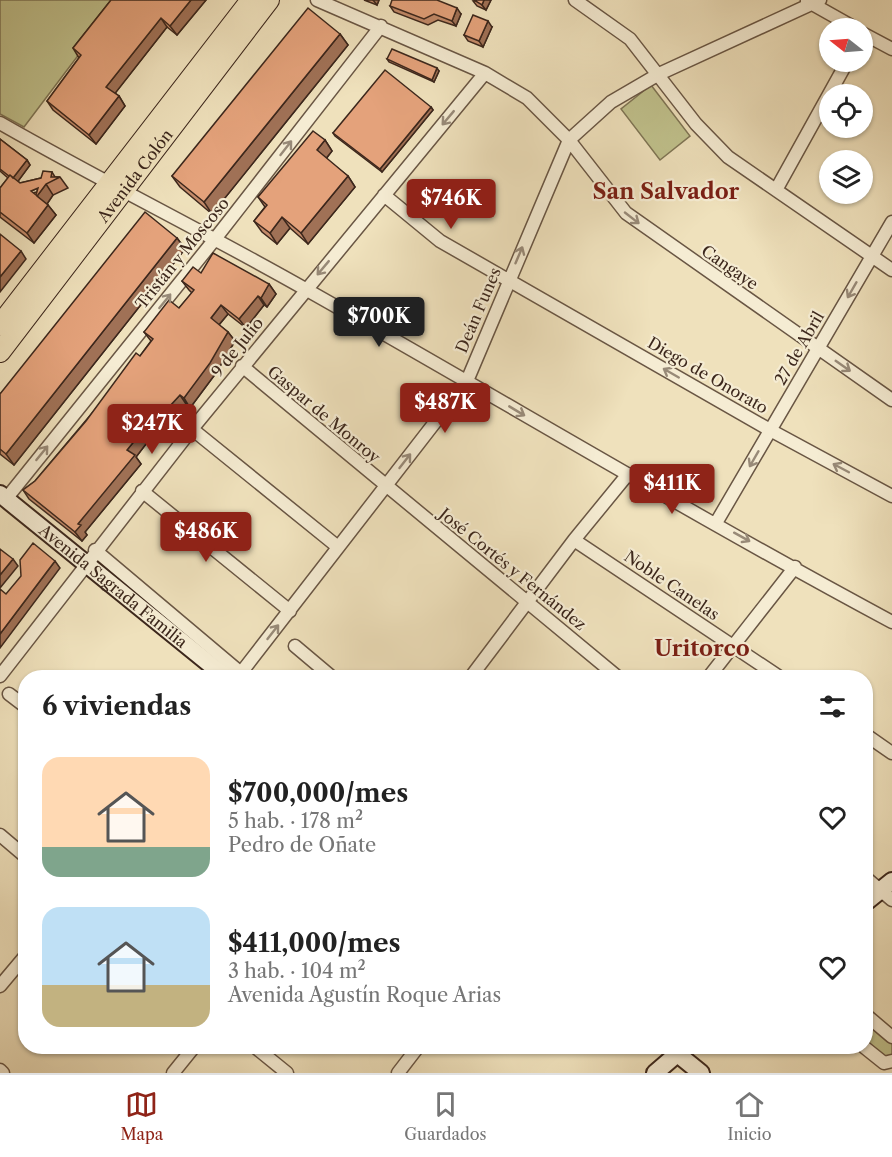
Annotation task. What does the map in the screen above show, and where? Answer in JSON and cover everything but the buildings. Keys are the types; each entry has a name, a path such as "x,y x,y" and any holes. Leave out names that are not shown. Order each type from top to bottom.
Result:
{"main road":[{"name":"Avenida Colón","path":"0,352 251,0"},
{"name":"Avenida Colón","path":"0,325 269,0"},
{"name":"Avenida Sagrada Familia","path":"3,496 90,557 228,670"},
{"path":"873,898 888,890"},
{"path":"655,1073 673,1054"},
{"path":"683,1054 701,1073"}],"street":[{"name":"Cangaye","path":"317,0 485,73 537,106 569,140 626,213 892,400"},
{"path":"575,0 622,31 712,142 728,157 892,270"},
{"path":"812,1 839,18"},
{"name":"Deán Funes","path":"240,670 290,610 467,381 569,140 611,102 659,74 812,1"},
{"name":"Tristán y Moscoso","path":"3,496 215,239 381,26"},
{"path":"873,39 892,50"},
{"path":"776,190 841,72"},
{"name":"9 de Julio","path":"0,676 142,491 485,73"},
{"path":"0,123 306,289 628,474 887,619 892,608"},
{"name":"Diego de Onorato","path":"384,195 440,241 770,430 892,496"},
{"name":"27 de Abril","path":"716,523 892,222"},
{"name":"Gaspar de Monroy","path":"243,366 385,487"},
{"path":"192,429 338,547"},
{"path":"476,670 574,540 628,474"},
{"name":"José Cortés y Fernández","path":"385,487 609,670"},
{"path":"142,491 290,610"},
{"name":"Noble Canelas","path":"574,540 770,670"},
{"path":"714,670 795,567"},
{"path":"295,646 324,670"},
{"path":"9,694 18,701"},
{"path":"873,740 892,753"},
{"path":"0,835 18,850"},
{"path":"873,882 888,890"},
{"path":"0,987 18,965"},
{"path":"873,1021 892,1037"},
{"path":"173,1073 188,1054"},
{"path":"264,1054 287,1073"},
{"path":"398,1073 413,1054"},
{"path":"873,1054 884,1063 892,1061"}],"green space":[{"path":"0,0 120,0 24,127 0,114"},
{"path":"651,85 690,136 660,160 621,109"},
{"path":"873,1021 892,1037 892,1061 873,1051"}],"district":[{"name":"San Salvador","path":"666,191"},
{"name":"Uritorco","path":"702,648"}]}
